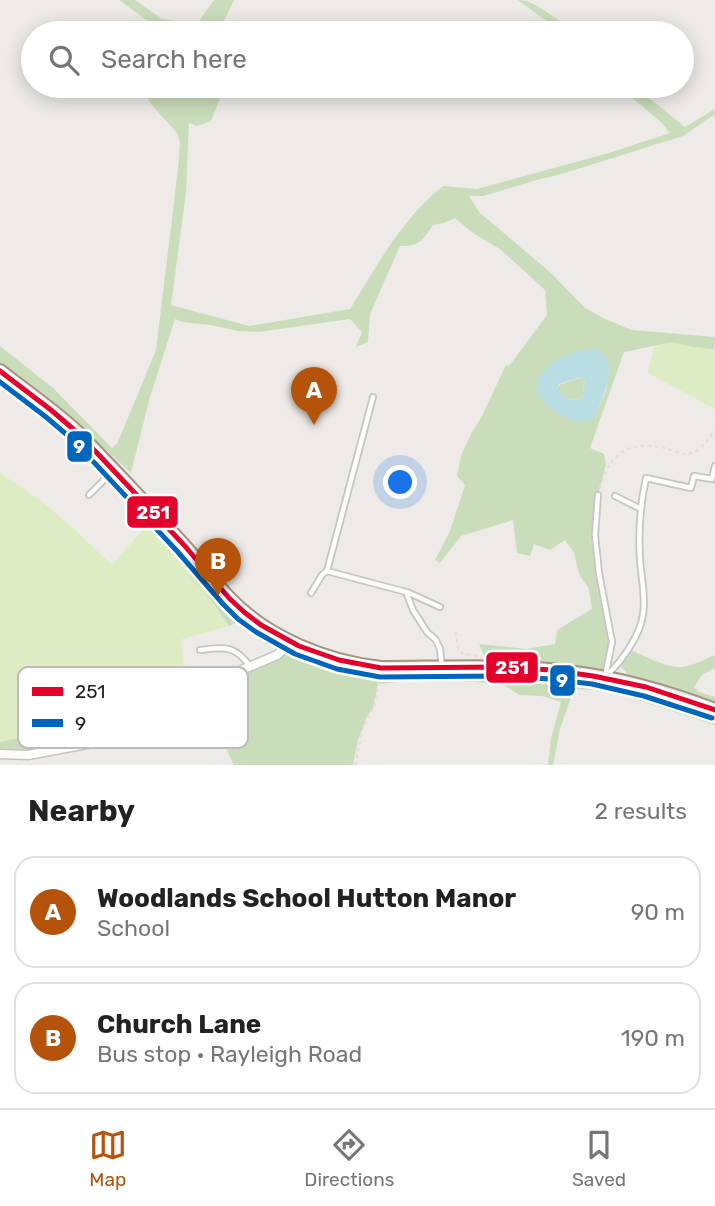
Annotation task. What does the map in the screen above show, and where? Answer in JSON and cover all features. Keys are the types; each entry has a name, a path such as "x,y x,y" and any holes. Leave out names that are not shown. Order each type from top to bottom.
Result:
{"main road":[{"path":"0,371 76,431 179,539 230,599 252,619 291,642 322,654 381,668 547,670 605,677 671,693 715,710"}],"street":[{"path":"250,667 277,655 291,642"},
{"path":"0,754 28,755 65,748"}],"lane":[{"path":"311,593 327,571 373,397"},
{"path":"605,677 619,664 637,633 643,615 639,508 646,478 691,488 694,476 712,479 715,466"},
{"path":"89,495 114,471"},
{"path":"598,495 598,560 612,642 605,677"},
{"path":"615,496 639,508"},
{"path":"327,571 406,592 440,607"},
{"path":"406,592 427,632 436,640 442,668"},
{"path":"200,650 231,648 250,667"}],"path":[{"path":"598,495 612,459 621,453 645,445 686,454 698,450 715,430"},
{"path":"456,632 461,653 478,655 496,668"},
{"path":"454,654 457,644"},
{"path":"355,765 363,728 375,703 381,668"}],"green space":[{"path":"119,0 135,0 162,19 176,21 148,21"},
{"path":"214,0 234,0 224,21 199,21"},
{"path":"518,0 540,8 559,21 547,21"},
{"path":"148,98 220,98 211,121 197,126 189,123 186,192 171,305 249,326 350,309 402,228 443,186 477,189 609,153 670,133 632,98 649,98 685,127 715,109 715,114 683,136 483,196 469,196 479,212 551,273 585,308 632,330 715,337 714,349 672,342 624,352 590,448 604,454 606,464 598,495 595,535 612,642 603,669 486,660 479,644 526,649 555,644 557,630 592,609 589,589 579,574 574,553 565,540 550,550 534,544 530,556 517,553 513,520 461,536 440,563 435,560 450,531 465,485 457,476 461,456 506,365 509,366 547,315 545,290 500,249 473,233 455,218 433,225 417,243 400,246 370,314 368,342 356,347 362,332 350,319 259,332 238,331 175,319 150,397 131,473 49,398 0,363 0,346 53,388 112,448 118,442 156,350 178,169 180,142 177,133","holes":["609,369 606,391 595,417 536,388"]},
{"path":"672,342 715,349 715,409 648,373 654,346"},
{"path":"585,378 582,400 569,399 557,389 559,385"},
{"path":"0,473 40,500 112,565 146,526 197,579 229,626 182,639 183,667 18,667 18,739 0,742"},
{"path":"156,515 250,617 229,626 197,579 146,526"},
{"path":"295,648 365,666 572,672 715,710 715,725 607,690 574,689 560,729 553,765 548,765 551,739 561,702 542,696 519,695 503,684 429,679 378,684 373,708 358,740 353,765 234,765 226,748 248,748 248,668"},
{"path":"627,649 675,667 690,665 715,655 715,668 702,675 694,687 699,692 715,697 715,707 660,684 648,684 631,678 619,664"},
{"path":"18,739 18,748 56,748 0,755 0,742"}],"water":[{"path":"598,350 609,364 609,375 595,418 582,421 568,419 555,412 541,398 537,389 546,369 578,351","holes":["581,377 585,379 582,400 569,399 557,389 559,384"]}],"transit line":[{"name":"251","path":"0,371 79,434 244,612 261,625 299,646 339,660 381,668 502,667 593,676 646,687 715,710"},
{"name":"9","path":"0,382 73,440 238,619 295,654 337,669 380,677 502,676 592,684 644,696 712,718"}],"place":[{"name":"Woodlands School Hutton Manor","path":"314,425"},
{"name":"Church Lane","path":"218,596"}]}
